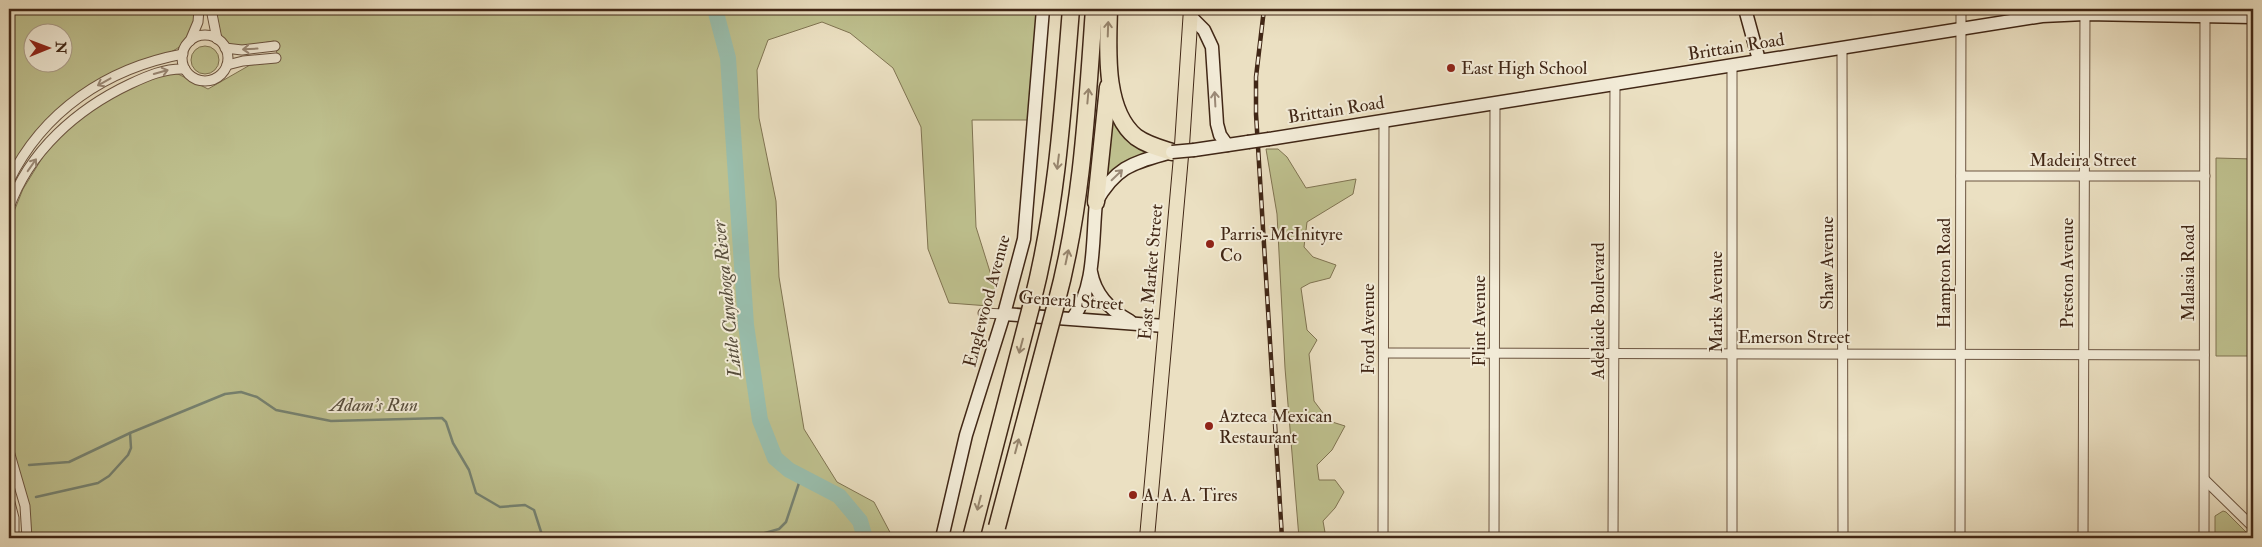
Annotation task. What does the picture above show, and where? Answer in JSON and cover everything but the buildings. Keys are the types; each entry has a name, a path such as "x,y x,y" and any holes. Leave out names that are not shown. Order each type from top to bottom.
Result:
{"highway":[{"path":"971,538 1033,299 1048,233 1057,176 1071,9"},
{"path":"995,538 1002,504 1056,304 1070,241 1083,151 1094,9"},
{"path":"1096,202 1110,72 1109,9"},
{"path":"1110,72 1118,109 1128,129 1144,142 1172,152"}],"main road":[{"name":"Englewood Avenue","path":"942,538 966,435 1004,314 1024,239 1043,9"},
{"path":"1745,9 1760,60"},
{"name":"Brittain Road","path":"1073,318 1084,301 1090,268 1096,202 1112,179 1123,168 1133,163 1172,152 1269,139 1760,60 2049,16 2085,12 2205,13 2253,17"},
{"path":"1191,13 1204,30 1212,47 1217,124 1220,135 1227,145"},
{"name":"East Market Street","path":"1147,538 1182,145 1191,13"},
{"path":"1090,268 1094,283 1103,300 1115,313 1134,323"},
{"name":"General Street","path":"1004,314 1165,326"}],"street":[{"path":"190,41 203,36 216,39 225,48 228,58 227,65 218,77 203,81 196,79 185,69 183,54 198,22 199,9"},
{"path":"211,9 216,39"},
{"name":"Hampton Road","path":"1960,538 1961,9"},
{"name":"Preston Avenue","path":"2083,538 2085,12"},
{"name":"Malasia Road","path":"2204,538 2205,13"},
{"path":"225,48 242,50 275,46"},
{"name":"Shaw Avenue","path":"1842,49 1843,538"},
{"path":"9,181 20,157 44,128 73,100 134,67 183,54"},
{"path":"227,65 243,61 276,58"},
{"name":"Marks Avenue","path":"1732,65 1732,538"},
{"path":"9,208 14,193 32,163 58,132 78,114 106,95 135,82 173,69 185,69"},
{"name":"Adelaide Boulevard","path":"1613,538 1615,84"},
{"name":"Flint Avenue","path":"1494,538 1496,353 1495,103"},
{"name":"Ford Avenue","path":"1383,538 1384,120"},
{"name":"Madeira Street","path":"1961,176 2205,176"},
{"path":"983,313 1004,314"},
{"name":"Emerson Street","path":"1384,353 2204,355"},
{"path":"9,451 25,506 27,538"},
{"path":"2205,480 2253,528"},
{"path":"9,499 14,518 14,538"}],"green space":[{"path":"9,9 196,9 192,31 184,44 166,54 110,74 83,89 61,106 41,126 9,171"},
{"path":"214,9 1037,9 1029,120 972,120 976,227 996,291 989,306 949,303 928,249 921,127 893,68 850,33 822,22 768,40 757,70 759,118 776,201 779,277 804,429 837,482 874,502 893,538 30,538 24,490 9,436 9,224 23,189 44,155 67,129 104,101 136,84 170,73 178,74 208,89 250,65 279,62 274,41 240,47 224,42 214,18"},
{"path":"205,46 215,50 219,60 215,70 205,74 195,70 191,60 195,50"},
{"path":"1110,111 1156,152 1105,183"},
{"path":"1266,149 1278,149 1287,157 1306,188 1356,179 1353,194 1307,222 1304,247 1313,257 1336,265 1330,278 1310,283 1301,288 1307,330 1317,340 1309,354 1314,401 1329,421 1345,426 1332,450 1317,465 1319,480 1335,480 1344,492 1335,508 1323,521 1326,538 1299,538 1285,368 1277,214"},
{"path":"2216,158 2253,159 2253,356 2216,356"},
{"path":"2223,511 2252,538 2215,538 2215,516"}],"waterway":[{"name":"Little Cuyahoga River","path":"715,9 728,58 746,325 760,420 775,458 789,470 839,496 860,521 865,538"},
{"name":"Adam's Run","path":"29,465 69,462 130,433 225,394 241,392 257,397 276,410 331,421 442,418 446,422 453,443 469,470 476,493 500,507 525,505 534,510 543,538"},
{"path":"36,497 98,483 109,476 128,455 131,448 130,433"},
{"name":"Adam's Run","path":"747,538 779,529 786,522 801,477"}],"railway":[{"path":"1264,9 1256,77 1256,114 1282,538"}],"place":[{"name":"East High School","path":"1451,68"},
{"name":"Parris-McInityre Co","path":"1210,244"},
{"name":"Azteca Mexican Restaurant","path":"1209,426"},
{"name":"A. A. A. Tires","path":"1133,495"}]}
